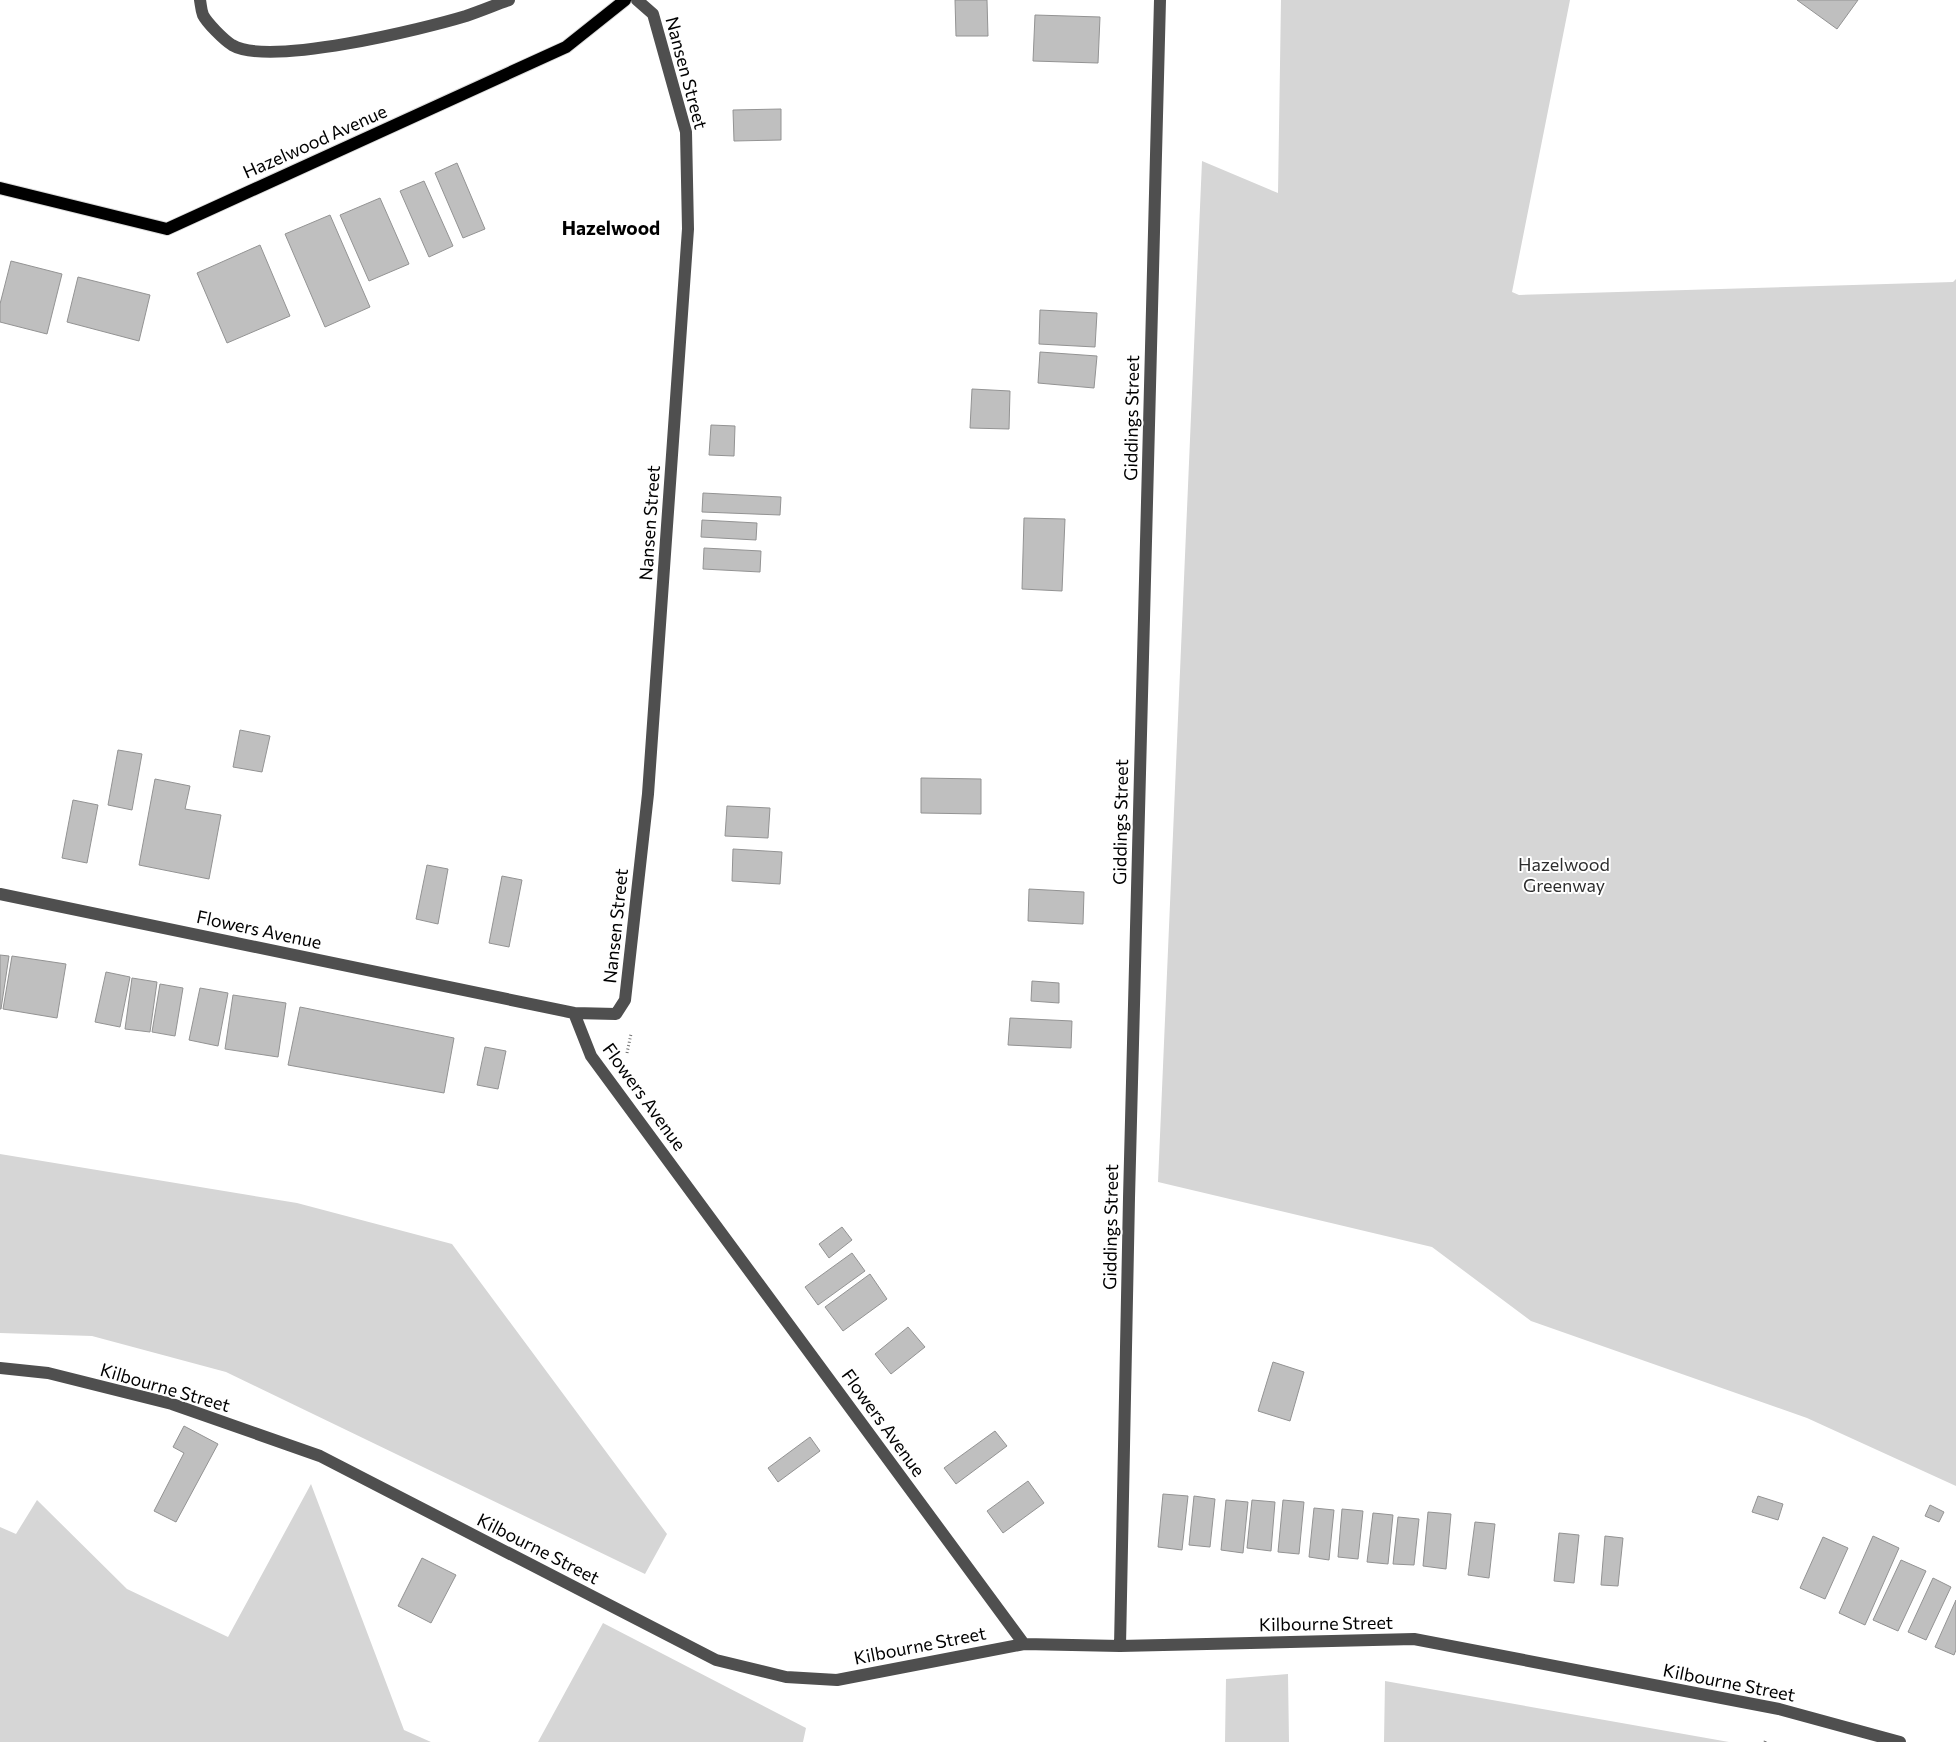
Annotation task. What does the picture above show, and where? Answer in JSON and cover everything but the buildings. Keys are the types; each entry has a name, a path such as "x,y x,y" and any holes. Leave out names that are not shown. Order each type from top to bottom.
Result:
{"main road":[{"name":"Hazelwood Avenue","path":"0,188 166,229 566,47 625,0"}],"street":[{"path":"200,0 204,16 221,36 232,45 248,51 290,52 434,25 509,0"},
{"name":"Nansen Street","path":"574,1013 616,1014 625,1000 648,794 688,229 686,132 653,14 636,0"},
{"name":"Giddings Street","path":"1120,1646 1129,1208 1160,0"},
{"name":"Flowers Avenue","path":"0,894 574,1013 591,1056 1024,1644"},
{"name":"Kilbourne Street","path":"0,1368 48,1373 172,1404 320,1456 716,1660 786,1677 837,1680 1024,1644 1120,1646 1414,1640 1780,1709 1900,1742"}],"green space":[{"name":"Hazelwood Greenway","path":"1281,0 1570,0 1512,292 1519,295 1953,282 1956,279 1956,1486 1807,1418 1531,1321 1432,1247 1158,1182 1202,161 1278,193"},
{"path":"0,1154 297,1203 452,1244 667,1534 645,1574 226,1372 92,1336 0,1333"},
{"path":"311,1484 404,1730 431,1742 0,1742 0,1527 16,1534 37,1500 127,1589 228,1637"},
{"path":"603,1623 806,1728 803,1742 538,1742"},
{"path":"1288,1674 1289,1742 1225,1742 1226,1679"},
{"path":"1385,1681 1729,1742 1384,1742"}],"district":[{"name":"Hazelwood","path":"611,228"}]}
